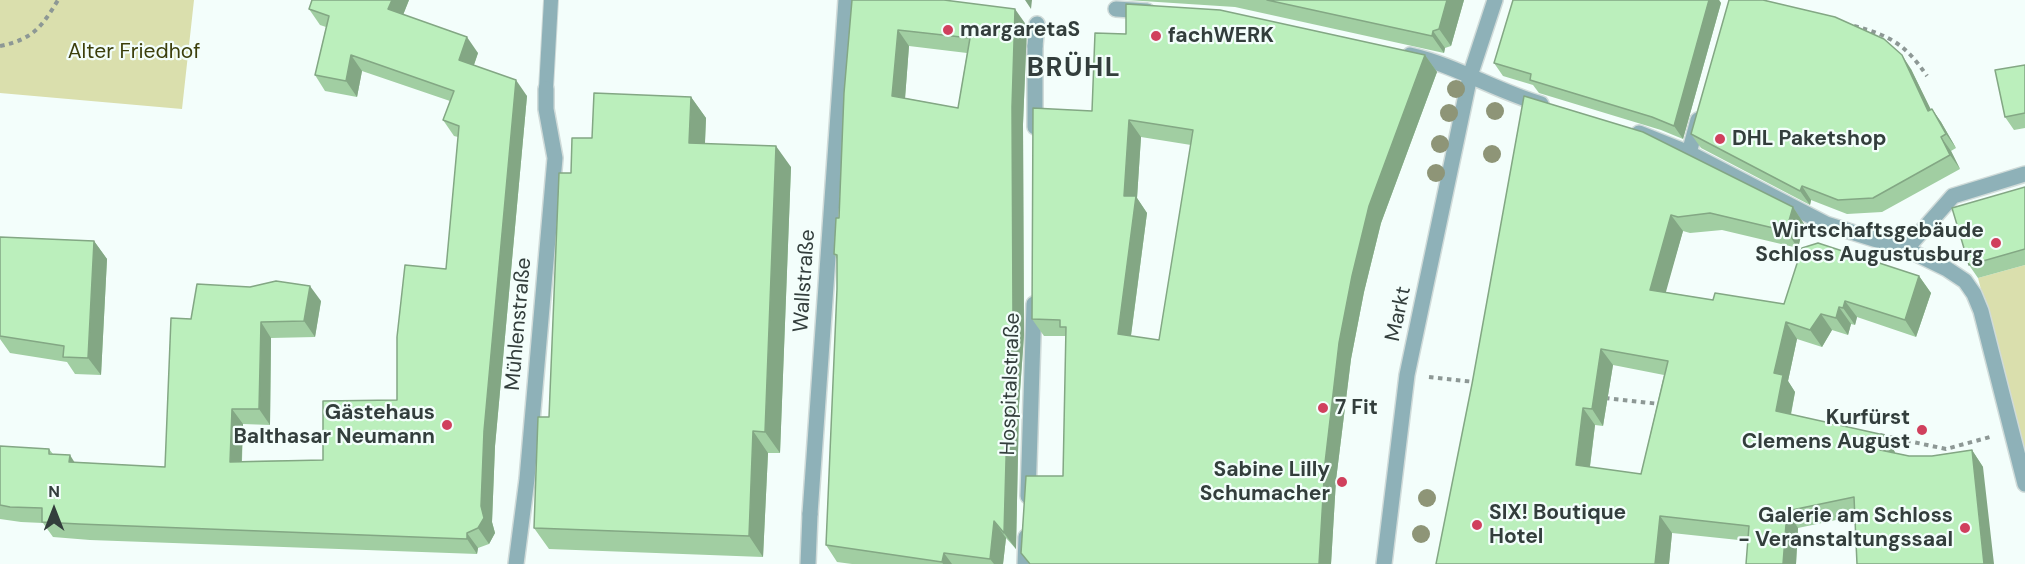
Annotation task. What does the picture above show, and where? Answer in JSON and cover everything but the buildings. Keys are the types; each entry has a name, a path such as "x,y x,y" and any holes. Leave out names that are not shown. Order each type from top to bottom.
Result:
{"street":[{"name":"Wallstraße","path":"808,564 846,0"},
{"name":"Markt","path":"1384,564 1407,375 1470,76 1495,0"},
{"path":"1116,9 1163,12"},
{"path":"1035,142 1037,24"},
{"path":"1394,52 1439,62 1520,98 1552,107"},
{"name":"Mühlenstraße","path":"516,564 527,479 555,158 546,109 546,89"},
{"path":"1689,153 1701,109"},
{"path":"1626,130 1689,153 1826,224 1906,249 1947,269 1965,281 1981,310 2025,484"},
{"path":"1906,249 1953,196 2025,174"},
{"name":"Hospitalstraße","path":"1025,564 1034,285"}],"lane":[{"path":"546,89 551,0"}],"path":[{"path":"0,46 21,42 42,27 58,0"},
{"path":"1846,24 1898,42 1912,54 1927,76"},
{"path":"1407,375 1486,383"},
{"path":"1601,398 1661,405"},
{"path":"1877,434 1946,449 2011,432"}],"green space":[{"name":"Alter Friedhof","path":"0,0 194,0 182,109 0,93"},
{"path":"2025,265 2025,458 1978,278"}],"place":[{"name":"margaretaS","path":"948,30"},
{"name":"fachWERK","path":"1156,36"},
{"name":"DHL Paketshop","path":"1720,139"},
{"name":"Wirtschaftsgebäude Schloss Augustusburg","path":"1996,243"},
{"name":"7 Fit","path":"1323,408"},
{"name":"Gästehaus Balthasar Neumann","path":"447,425"},
{"name":"Kurfürst Clemens August","path":"1922,430"},
{"name":"Sabine Lilly Schumacher","path":"1342,482"},
{"name":"SIX! Boutique Hotel","path":"1477,525"},
{"name":"Galerie am Schloss - Veranstaltungssaal","path":"1965,528"}],"district":[{"name":"BRÜHL","path":"1074,69"}]}
